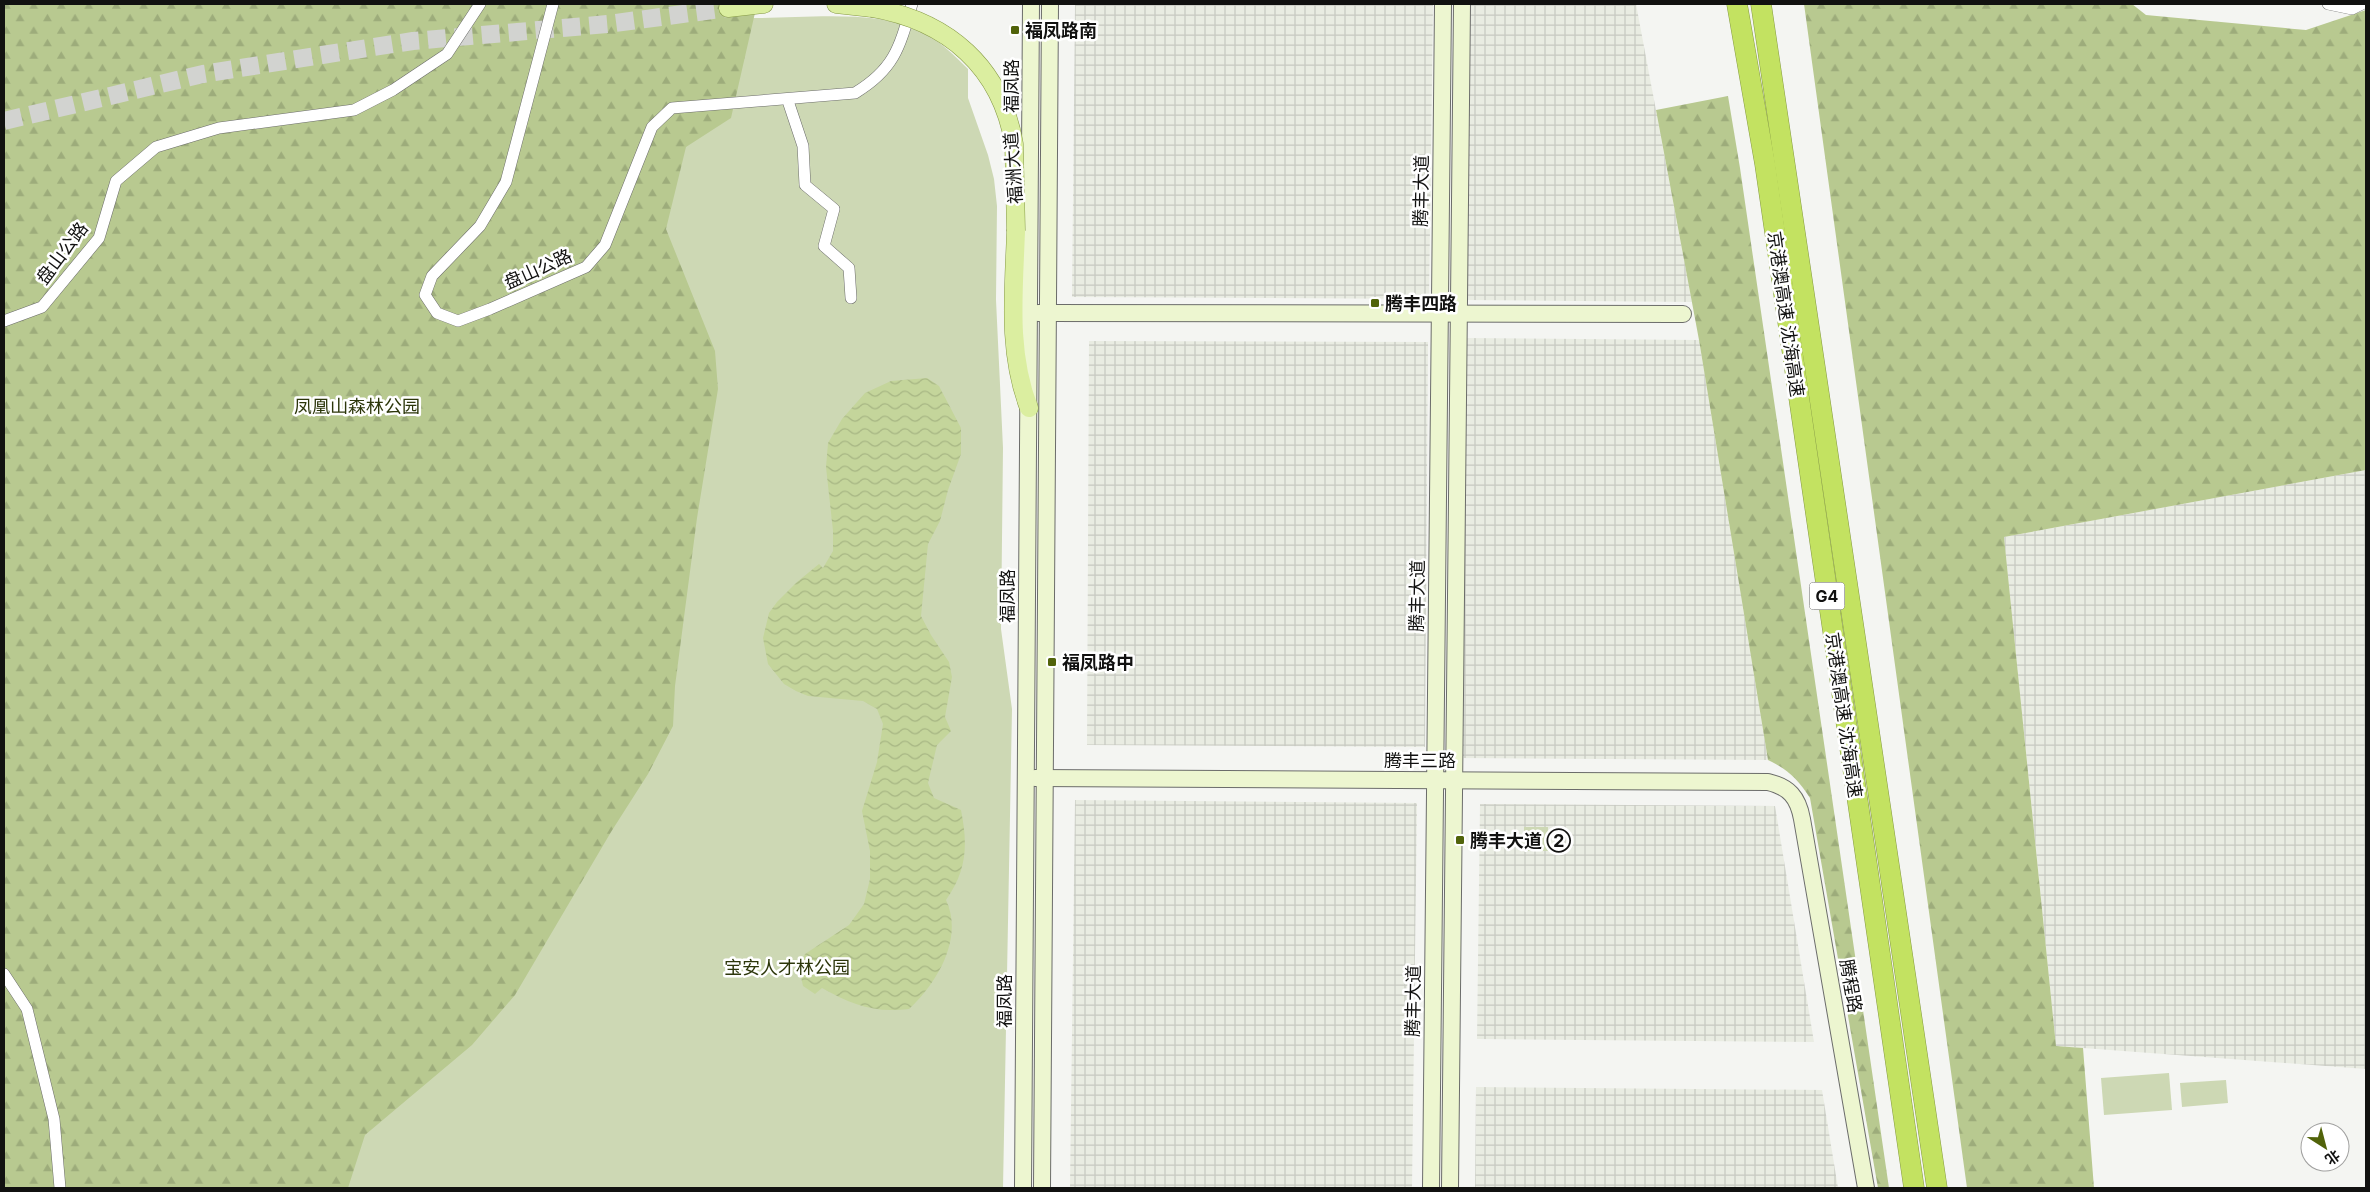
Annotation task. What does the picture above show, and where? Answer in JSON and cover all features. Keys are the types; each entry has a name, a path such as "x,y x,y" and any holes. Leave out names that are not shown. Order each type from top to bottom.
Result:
{"highway":[{"name":"京港澳高速 沈海高速","path":"1737,4 1765,164 1914,1188"},
{"name":"京港澳高速 沈海高速","path":"1761,4 1937,1188"}],"main road":[{"path":"728,8 764,4"},
{"name":"福洲大道","path":"836,4 872,8 905,15 933,27 960,45 990,78 1004,103 1013,137 1016,231 1012,320 1017,370 1028,408"}],"street":[{"name":"盘山公路","path":"4,321 42,307 99,238 116,181 156,147 218,128 354,110 393,90 447,54 480,4"},
{"name":"盘山公路","path":"553,4 506,182 480,226 432,276 425,296 437,313 458,321 586,267 605,245 652,127 672,108 855,93 875,81 895,56 912,4"},
{"name":"福凤路","path":"1023,1188 1032,4"},
{"path":"1042,1188 1050,4"},
{"name":"腾丰大道","path":"1431,1188 1443,4"},
{"path":"1450,1188 1462,4"},
{"path":"2328,4 2357,7"},
{"path":"789,104 803,146 805,185 834,210 824,246 849,268 851,298"},
{"path":"1029,313 1683,314"},
{"path":"1027,596 1046,596"},
{"name":"腾丰三路","path":"1026,778 1768,782 1781,785 1793,793"},
{"name":"腾程路","path":"1793,793 1799,805 1802,819 1866,1188"},
{"path":"4,974 27,1009 54,1119 60,1188"}],"shaded area":[{"path":"1075,4 1433,4 1429,299 1072,297"},
{"path":"1470,4 1636,4 1692,302 1466,300"},
{"path":"1465,338 1699,340 1768,760 1459,758"},
{"path":"1089,341 1428,342 1425,747 1087,745"},
{"path":"2366,470 2366,1069 2056,1046 2004,537"},
{"path":"1075,800 1417,803 1412,1188 1070,1188"},
{"path":"1480,804 1775,806 1814,1042 1477,1039"},
{"path":"1476,1087 1822,1090 1838,1188 1475,1188"}],"green space":[{"name":"凤凰山森林公园","path":"4,4 755,18 862,17 903,24 921,31 940,43 968,69 968,98 988,155 994,179 997,206 996,300 1003,448 1001,629 1012,709 1003,1188 4,1188"},
{"name":"凤凰山森林公园","path":"4,4 757,4 731,118 686,147 666,229 715,351 718,389 697,518 675,686 673,726 648,774 611,832 515,995 472,1045 365,1135 348,1188 4,1188"},
{"path":"1804,4 2132,4 2146,15 2306,30 2366,10 2366,470 2004,537 2056,1046 2083,1048 2094,1188 1967,1188"},
{"path":"1728,96 1889,1188 1878,1188 1810,798 1792,775 1768,760 1699,340 1656,110"},
{"path":"1524,827 1548,827 1548,851 1524,851"},
{"path":"2169,1073 2172,1110 2104,1115 2101,1078"},
{"path":"2226,1080 2228,1103 2182,1107 2180,1083"}],"water":[{"path":"927,378 939,386 961,428 961,454 948,490 940,521 928,544 921,616 949,662 952,677 945,717 951,731 937,745 928,783 934,798 961,810 965,846 962,868 946,900 951,915 952,929 945,959 929,986 909,1009 885,1010 854,1003 822,988 815,994 803,986 799,968 805,954 849,925 864,904 870,879 870,851 862,811 877,762 883,724 877,709 863,701 808,696 784,684 768,664 763,638 769,613 777,602 819,564 823,568 833,551 833,531 826,467 828,443 842,419 865,393 891,381"}],"tunnel":[{"path":"4,121 203,74 322,55 413,41 608,24 728,8"}],"place":[{"name":"福凤路南","path":"1015,30"},
{"name":"腾丰四路","path":"1375,303"},
{"name":"福凤路中","path":"1052,662"},
{"name":"腾丰大道 ②","path":"1460,840"}],"park label":[{"name":"宝安人才林公园","path":"787,967"}]}
